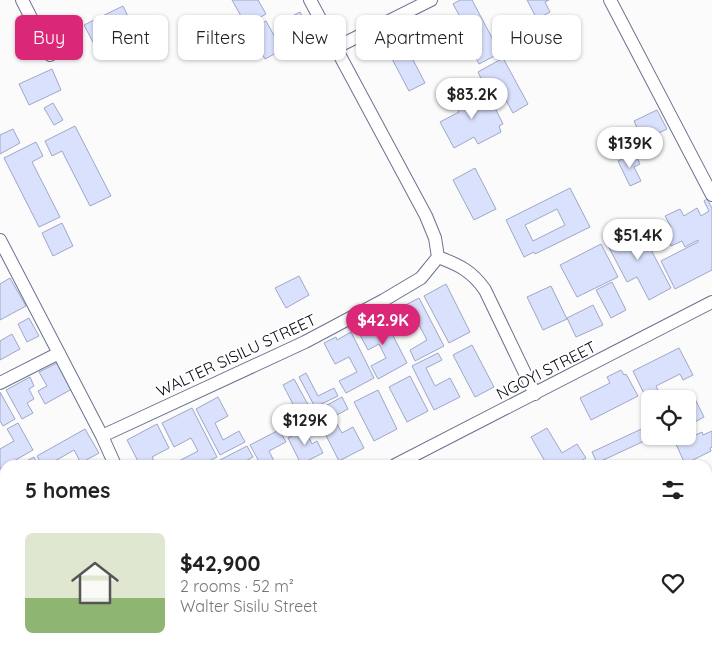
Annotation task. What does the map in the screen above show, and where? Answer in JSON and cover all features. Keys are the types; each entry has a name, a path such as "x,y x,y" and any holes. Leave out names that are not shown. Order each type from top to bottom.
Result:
{"street":[{"path":"22,0 30,15"},
{"path":"310,0 318,15"},
{"path":"346,43 432,0"},
{"path":"610,0 712,196"},
{"path":"342,60 426,216 435,238 438,257 470,272 478,279 535,394"},
{"path":"0,240 113,460"},
{"name":"WALTER SISILU STREET","path":"102,436 305,342 384,300 421,278 438,257"},
{"name":"NGOYI STREET","path":"405,460 712,302"},
{"path":"0,383 59,353"}],"building":[{"path":"232,0 258,0 266,14 264,15 240,15"},
{"path":"460,0 472,0 480,15 459,15 453,4"},
{"path":"527,0 549,0 545,2 550,12 544,15 535,15"},
{"path":"123,6 127,15 105,15"},
{"path":"482,19 492,38 492,57 479,64 477,60 482,60"},
{"path":"93,21 93,42 84,25"},
{"path":"266,21 274,36 274,54 265,59 264,57 264,22"},
{"path":"393,60 413,60 425,83 409,91"},
{"path":"499,60 504,60 528,104 513,113 494,79 484,85 478,72"},
{"path":"52,69 61,90 29,105 19,84"},
{"path":"478,87 488,107 493,104 503,124 499,126 501,132 478,144 474,137 454,148 440,122 459,112 452,101"},
{"path":"53,103 63,120 54,125 44,108"},
{"path":"657,110 667,129 632,146 628,138 638,130 634,121"},
{"path":"75,126 111,196 90,206 62,151 52,156 45,141"},
{"path":"13,129 20,143 0,154 0,135"},
{"path":"36,142 43,156 32,162 60,217 39,227 4,158"},
{"path":"635,153 640,164 634,167 641,181 630,186 618,161"},
{"path":"475,168 496,209 474,220 453,180"},
{"path":"570,188 590,227 535,254 534,252 524,257 506,220","holes":["557,209 565,225 533,241 525,225"]},
{"path":"707,199 712,208 712,270 675,289 661,261 698,242 698,240 685,247 682,241 671,246 663,230 671,227 665,216 680,209 684,216 697,208 701,216 709,211 704,201"},
{"path":"62,223 73,246 53,256 42,233"},
{"path":"637,223 671,288 649,300 637,277 627,282 605,240"},
{"path":"601,244 618,277 577,297 560,265"},
{"path":"299,276 309,295 286,308 275,288"},
{"path":"10,278 26,306 0,320 0,284"},
{"path":"612,282 626,310 611,318 596,290"},
{"path":"446,284 470,332 449,343 424,296"},
{"path":"551,286 567,319 543,330 527,297"},
{"path":"419,298 444,346 415,361 410,350 427,340 419,325 405,332 394,311"},
{"path":"593,305 603,325 576,337 567,318"},
{"path":"383,316 407,363 378,379 371,366 386,358 379,344 368,350 357,329"},
{"path":"29,318 39,336 27,342 18,324"},
{"path":"351,332 374,378 346,393 339,381 357,372 349,357 335,364 324,343 336,337 337,340"},
{"path":"12,334 20,349 0,360 0,341"},
{"path":"472,345 494,387 475,397 453,355"},
{"path":"679,348 693,375 683,380 680,374 656,386 658,390 642,390 633,371"},
{"path":"438,353 442,360 426,368 435,386 450,378 460,397 434,410 412,366"},
{"path":"57,363 72,389 45,404 38,391 47,386 39,372"},
{"path":"621,370 624,375 626,374 638,396 591,420 580,398 610,383 607,377"},
{"path":"306,373 318,396 334,388 338,396 315,407 299,377"},
{"path":"410,376 428,411 407,422 389,387"},
{"path":"30,377 34,386 29,389 34,399 27,403 33,413 22,419 6,390"},
{"path":"294,379 311,410 283,424 278,414 294,406 283,385"},
{"path":"378,390 397,429 374,441 354,402"},
{"path":"0,392 15,419 3,426 0,421"},
{"path":"218,397 228,416 215,423 223,440 239,431 245,442 220,455 196,409"},
{"path":"342,397 348,409 333,417 342,433 353,427 364,448 338,460 314,412"},
{"path":"696,401 704,417 696,421"},
{"path":"192,408 217,457 211,460 181,460 198,451 191,438 174,447 162,423"},
{"path":"18,423 33,450 16,460 0,460 0,449 14,441 7,429"},
{"path":"157,424 169,448 152,457 154,460 137,460 127,440"},
{"path":"309,427 313,434 308,436 312,444 317,441 323,453 309,460 299,460 288,438"},
{"path":"547,428 562,453 577,444 586,458 583,460 544,460 531,437"},
{"path":"85,429 99,453 86,460 79,460 74,450 57,460 39,460 37,456"},
{"path":"641,429 641,443 603,460 596,460 592,452"},
{"path":"279,430 286,442 269,451 274,460 258,460 250,445"},
{"path":"712,431 711,451 693,460 683,460 676,445 696,445 696,435 702,432 703,435"},
{"path":"247,446 253,457 247,460 220,460"}]}
